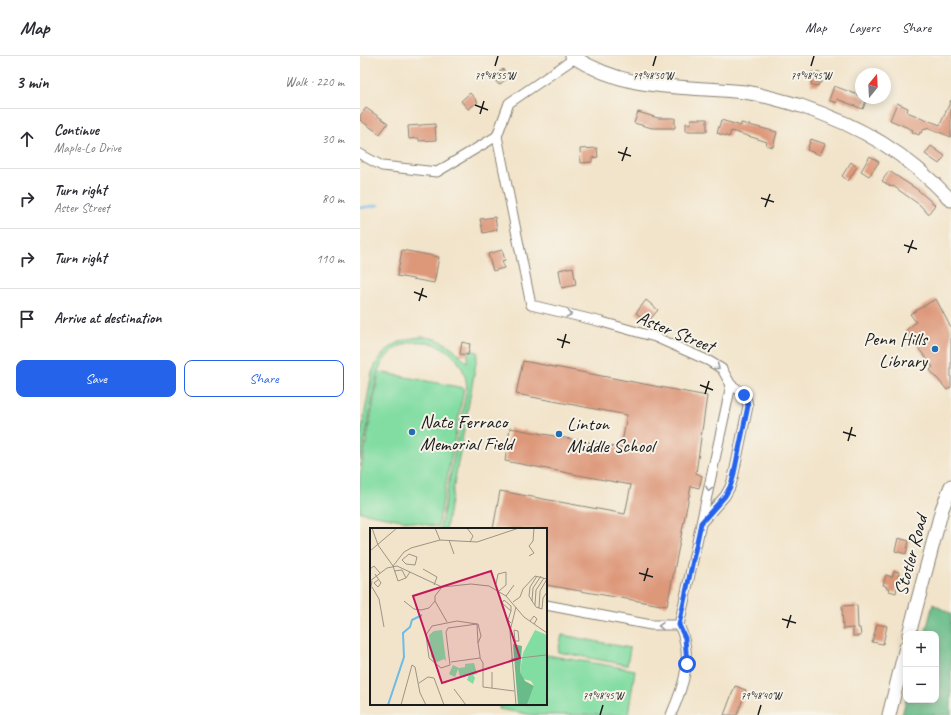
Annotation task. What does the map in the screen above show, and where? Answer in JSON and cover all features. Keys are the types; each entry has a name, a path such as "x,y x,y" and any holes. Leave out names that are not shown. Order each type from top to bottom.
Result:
{"main road":[{"path":"574,57 594,69 615,77 638,83 663,87 747,93 765,96 779,99 836,119 863,131 901,155 918,168 951,200"},
{"name":"Stotler Road","path":"910,631 942,509 951,486"},
{"path":"889,715 903,659"}],"street":[{"name":"Aster Street","path":"574,57 508,103 497,136 531,305 602,322 655,337 709,361 722,370 731,385 744,395 748,406 733,478 725,496 701,523"},
{"path":"360,154 382,166 436,172 497,136"},
{"path":"671,715 677,700 687,664 685,638 679,625 731,385"},
{"path":"547,605 650,625 679,625"}],"green space":[{"path":"422,337 436,339 454,349 467,362 469,350 478,352 446,528 440,528 467,388 463,370 454,357 442,347 427,342 412,342 398,347 386,358 377,374 360,466 360,439 372,373 375,365 391,347 413,338"},
{"name":"Nate Ferraco Memorial Field","path":"379,372 464,388 438,527 360,512 360,476"},
{"path":"933,604 951,614 951,715 902,715 905,703 939,703 939,631 926,631"},
{"path":"562,635 630,648 627,665 558,652"},
{"path":"547,655 635,670 628,715 533,715 499,709 500,705 547,705"}],"building":[{"path":"503,69 509,77 499,85 493,77"},
{"path":"811,72 821,73 821,83 819,83 818,86 811,85"},
{"path":"834,86 855,94 855,104 865,104 863,109 837,99 836,103 829,100"},
{"path":"470,93 478,102 468,109 461,101"},
{"path":"951,100 951,137 927,127 926,129 924,128 922,133 920,132 919,135 912,132 913,130 890,120 897,103 908,108 907,112 940,125"},
{"path":"366,108 388,123 380,134 360,120 360,116"},
{"path":"638,112 658,118 675,118 675,128 652,128 634,123"},
{"path":"691,119 707,119 707,131 686,131 686,123 691,124"},
{"path":"721,120 741,126 741,123 777,132 773,147 766,145 767,142 731,131 729,137 717,133"},
{"path":"435,124 436,140 419,141 419,138 409,139 408,126"},
{"path":"811,139 825,144 820,155 807,150"},
{"path":"931,146 945,156 939,164 925,154"},
{"path":"597,148 598,157 592,158 592,162 581,163 580,149"},
{"path":"870,156 879,162 869,176 861,171"},
{"path":"851,162 857,167 848,181 842,176"},
{"path":"889,171 918,190 935,205 928,214 920,205 893,186 892,187 882,181"},
{"path":"495,217 497,230 483,233 480,219"},
{"path":"402,250 439,257 434,283 397,276"},
{"path":"502,250 505,260 502,261 504,268 493,271 488,254"},
{"path":"573,267 576,285 562,288 559,270"},
{"name":"Penn Hills Library","path":"936,299 951,328 951,387 947,390 930,370 933,367 905,331 916,322 910,314"},
{"path":"646,300 658,310 648,322 636,313"},
{"path":"462,342 470,344 468,355 460,354"},
{"name":"Linton Middle School","path":"523,361 707,396 696,473 702,476 699,488 691,486 667,606 547,585 547,528 493,528 500,491 625,514 631,485 505,461 510,428 621,448 627,415 516,394"},
{"path":"898,538 909,541 906,554 895,551"},
{"path":"894,571 899,572 898,576 902,577 896,593 889,591 890,588 886,588 886,586 883,585 886,575 892,577"},
{"path":"857,605 858,628 860,628 861,636 853,636 853,628 843,629 842,606"},
{"path":"877,624 887,626 883,644 872,642"},
{"path":"735,686 746,690 737,715 724,715"}],"waterway":[{"path":"360,208 379,205"}],"place":[{"name":"Penn Hills Library","path":"935,349"},
{"name":"Nate Ferraco Memorial Field","path":"412,432"},
{"name":"Linton Middle School","path":"559,434"}],"route":[{"path":"687,664 685,638 679,625 701,523 725,496 733,478 748,406 744,395"}]}
